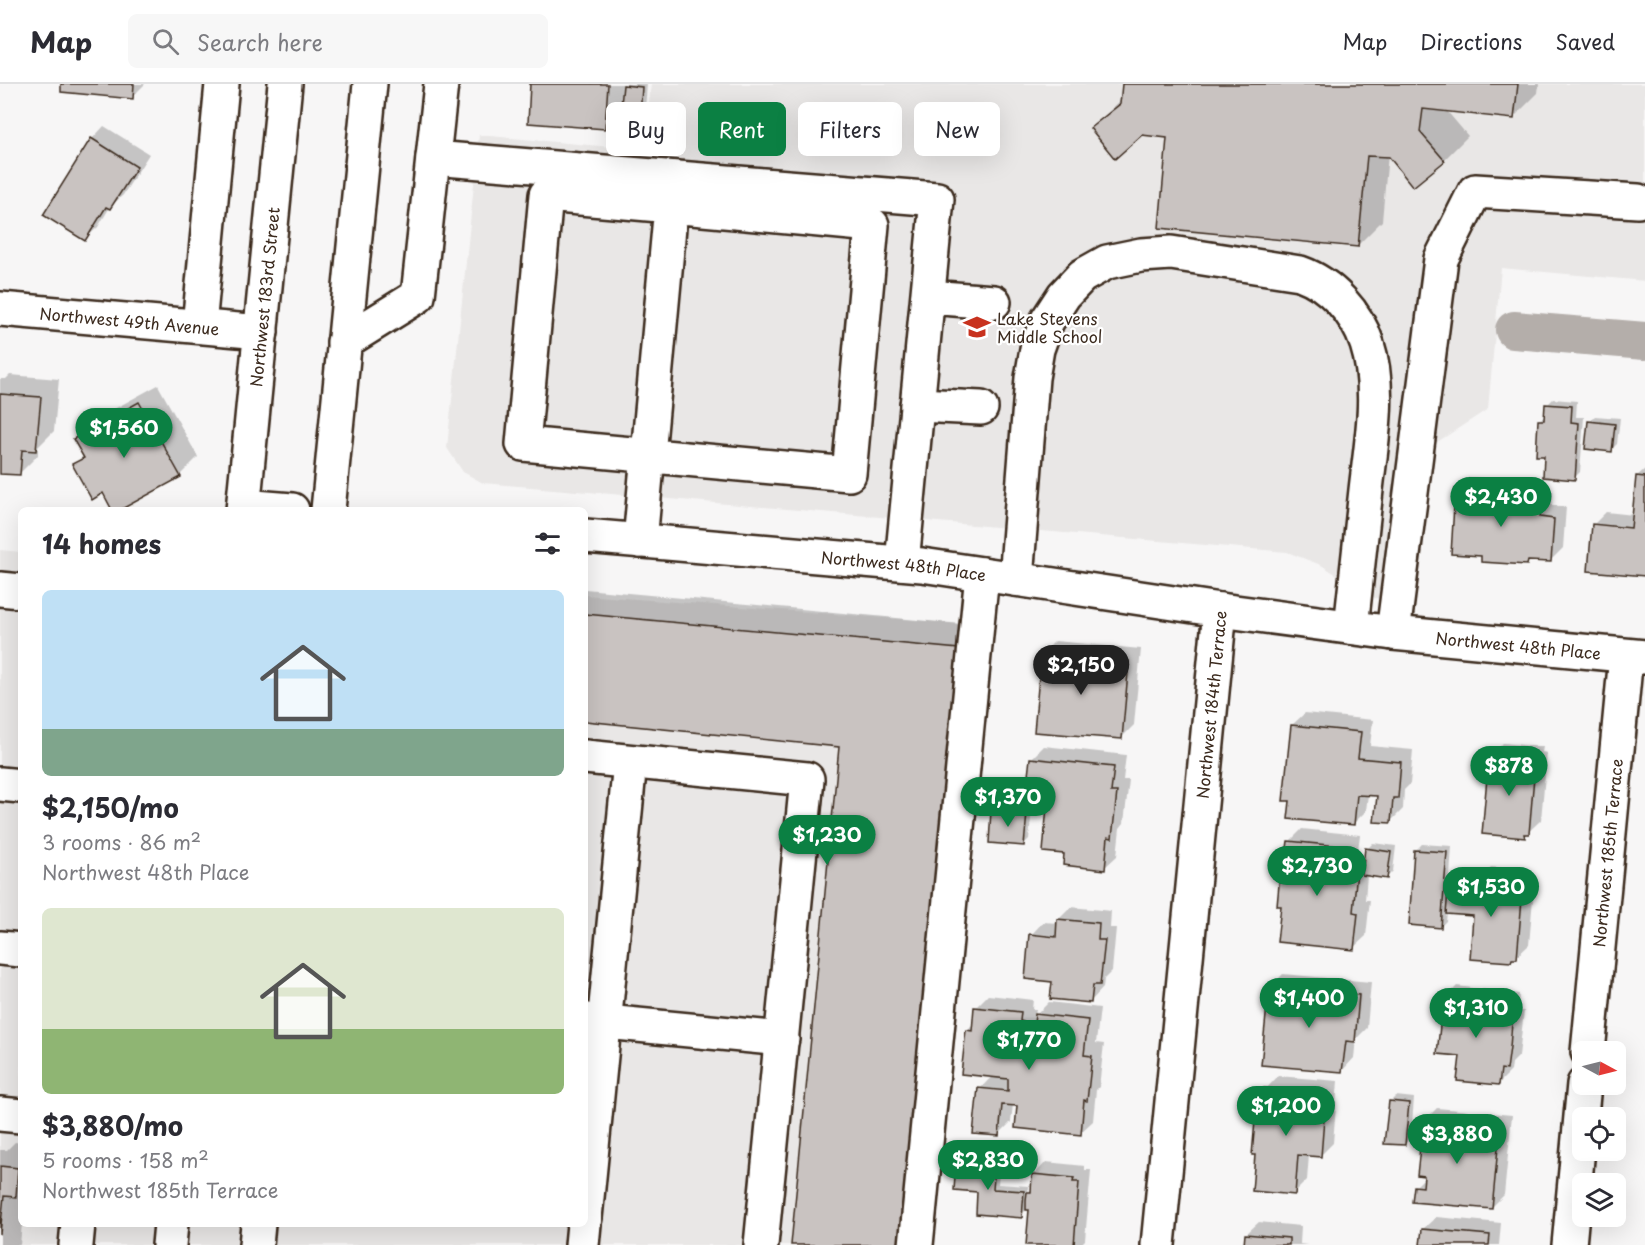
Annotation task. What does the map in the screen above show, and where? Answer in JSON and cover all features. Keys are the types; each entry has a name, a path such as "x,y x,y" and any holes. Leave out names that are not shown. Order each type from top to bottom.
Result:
{"street":[{"path":"199,326 222,84"},
{"name":"Northwest 183rd Street","path":"243,507 285,84"},
{"path":"328,507 370,84"},
{"path":"344,342 418,296 441,84"},
{"path":"433,158 937,200 902,563"},
{"path":"1393,633 1441,259 1475,191 1638,201"},
{"path":"546,195 872,225 849,474 648,455 523,444 546,195"},
{"path":"640,541 671,206"},
{"path":"1016,579 1032,378 1036,349 1047,321 1064,295 1082,276 1107,262 1141,255 1171,253 1217,259 1300,273 1312,278 1326,286 1345,306 1359,324 1367,344 1374,405 1351,627"},
{"path":"928,297 994,302"},
{"name":"Northwest 49th Avenue","path":"0,309 261,332"},
{"path":"917,405 981,408"},
{"name":"Northwest 48th Place","path":"588,536 902,563 1220,610"},
{"path":"916,1245 982,574"},
{"path":"0,589 18,591"},
{"name":"Northwest 184th Terrace","path":"1158,1245 1220,610 1393,633"},
{"name":"Northwest 48th Place","path":"1393,633 1636,657"},
{"name":"Northwest 185th Terrace","path":"1589,1041 1636,657"},
{"path":"588,758 807,779 761,1245"},
{"path":"588,1117 595,1021 630,762"},
{"path":"0,784 18,786"},
{"path":"0,948 18,950"},
{"path":"595,1021 782,1039"},
{"path":"1569,1245 1583,1095"},
{"path":"0,1114 18,1116"},
{"path":"76,1245 78,1227"},
{"path":"169,1245 171,1227"},
{"path":"256,1245 258,1227"}],"shaded area":[{"name":"Lake Stevens Middle School","path":"651,84 1645,84 1645,281 1501,268 1488,409 1425,450 1410,602 1375,598 1321,565 1287,552 483,483 463,472 447,448 479,135 606,147 606,156 686,156 686,102 649,102"},
{"path":"0,550 18,552 18,1227 588,1227 588,595 966,624 905,1245 0,1245"}],"building":[{"path":"61,84 134,84 133,99 61,92"},
{"path":"530,84 608,84 605,129 528,123"},
{"path":"1122,84 1518,84 1514,119 1423,109 1420,132 1445,161 1413,187 1389,157 1367,156 1358,247 1159,228 1167,138 1142,135 1115,159 1090,128 1120,104"},
{"path":"623,85 642,87 641,102 621,102"},
{"path":"91,138 137,167 110,209 106,207 85,241 43,215"},
{"path":"0,394 41,397 36,451 22,450 20,475 0,474"},
{"path":"139,402 181,477 126,507 110,507 103,493 92,500 72,464 84,458 73,439"},
{"path":"1545,404 1572,406 1571,422 1579,423 1575,480 1543,477 1544,456 1536,456 1538,420 1544,420"},
{"path":"1588,421 1615,424 1612,452 1585,449"},
{"path":"1636,476 1645,477 1645,576 1588,571 1592,524 1631,528"},
{"path":"1455,489 1534,494 1532,503 1541,503 1540,517 1554,519 1551,562 1528,561 1527,565 1481,562 1481,556 1451,554"},
{"path":"588,614 959,649 901,1245 791,1245 839,747 588,721"},
{"path":"1041,653 1129,661 1122,739 1034,732"},
{"path":"1291,725 1361,732 1358,758 1401,762 1398,798 1393,798 1391,823 1374,822 1377,796 1357,795 1354,825 1288,819 1290,801 1283,801"},
{"path":"1489,755 1531,759 1531,765 1535,765 1529,834 1524,834 1525,838 1482,834"},
{"path":"1030,758 1114,767 1111,792 1117,792 1112,838 1108,837 1105,870 1063,865 1064,854 1043,852 1047,806 1025,803"},
{"path":"991,810 1027,813 1024,846 989,843"},
{"path":"1288,841 1348,847 1346,870 1357,871 1353,912 1358,913 1354,950 1277,942 1281,906 1277,906 1281,863 1285,863"},
{"path":"1365,848 1391,852 1387,879 1362,875"},
{"path":"1414,850 1447,852 1441,928 1409,925"},
{"path":"1477,879 1517,882 1517,886 1523,887 1517,959 1512,959 1511,962 1470,959 1473,916 1446,914 1448,891 1472,893 1472,896 1476,896"},
{"path":"1057,919 1099,923 1098,940 1105,940 1100,985 1093,985 1091,1003 1050,999 1052,982 1025,979 1029,934 1056,937"},
{"path":"1269,986 1359,995 1355,1042 1346,1041 1342,1072 1261,1065"},
{"path":"1443,998 1508,1006 1506,1023 1512,1023 1510,1047 1507,1070 1501,1069 1499,1085 1457,1081 1460,1056 1437,1054"},
{"path":"974,1007 1021,1012 1020,1021 1024,1022 1022,1041 1032,1043 1035,1014 1088,1020 1084,1055 1092,1056 1087,1101 1084,1100 1081,1135 1015,1128 1017,1106 1002,1105 999,1136 973,1134 978,1088 1008,1091 1008,1079 961,1074 966,1030 972,1031"},
{"path":"1264,1088 1326,1093 1321,1157 1298,1155 1295,1195 1252,1191 1256,1110 1262,1110"},
{"path":"1389,1101 1409,1103 1405,1145 1384,1144"},
{"path":"1423,1120 1500,1127 1492,1209 1412,1202 1414,1186 1423,1187 1424,1176 1417,1175"},
{"path":"956,1163 995,1166 993,1189 1024,1191 1022,1218 976,1214 977,1192 954,1190"},
{"path":"0,1166 18,1168 16,1197 4,1196 0,1234"},
{"path":"1032,1174 1074,1178 1073,1182 1079,1182 1074,1245 1026,1245 1029,1210 1026,1210 1026,1200 1027,1192 1031,1192"},
{"path":"1422,1229 1490,1235 1489,1245 1420,1245"},
{"path":"1245,1234 1289,1238 1289,1245 1244,1245"}],"waterway":[{"path":"1514,330 1645,341"}],"place":[{"name":"Lake Stevens Middle School","path":"977,327"}]}
